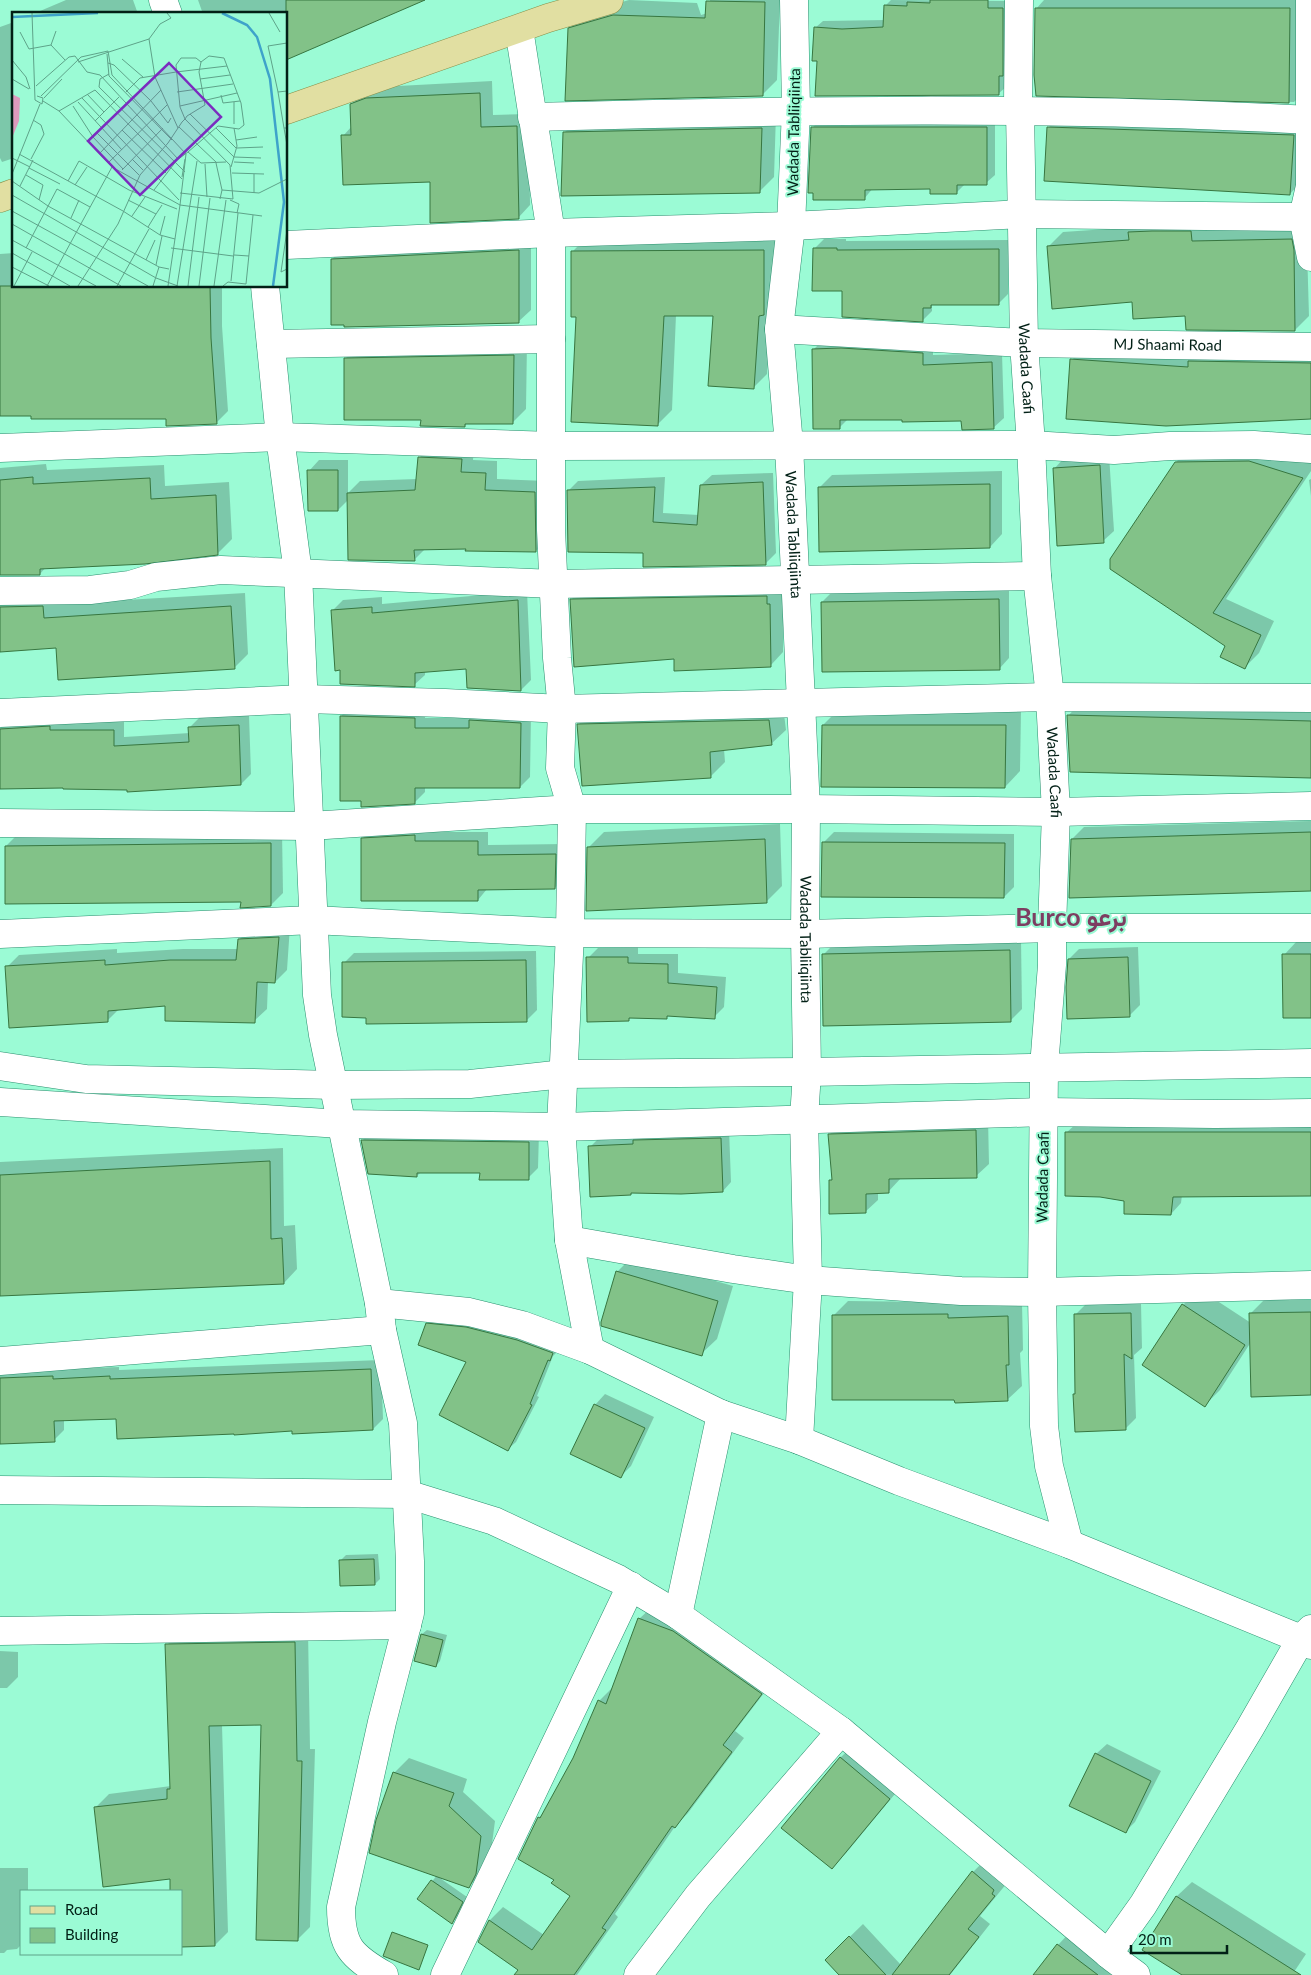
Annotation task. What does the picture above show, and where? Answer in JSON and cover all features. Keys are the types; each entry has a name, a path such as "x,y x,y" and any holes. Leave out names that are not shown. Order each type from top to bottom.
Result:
{"main road":[{"path":"288,109 548,18 609,0"},
{"path":"0,198 12,194"}],"street":[{"path":"163,0 167,12"},
{"name":"Wadada Tabliiqiinta","path":"794,0 796,110 791,226 779,329 789,445 806,809 807,1072 804,1119 808,1280 799,1440"},
{"name":"Wadada Caafi","path":"1019,0 1018,104 1020,110 1023,214 1024,343 1037,576 1050,697 1056,812 1052,966 1044,1067 1042,1292 1044,1426 1049,1466 1069,1544"},
{"path":"1310,0 1310,186 1303,217 1311,257"},
{"path":"519,29 552,233 551,530 557,658 562,708 560,768 572,810 570,933 561,1127 569,1240 590,1350"},
{"path":"532,117 796,110 1020,110 1311,119"},
{"path":"288,245 552,233 791,226 1023,214 1303,217"},
{"path":"265,288 280,437 298,573 317,995 341,1124 379,1303 382,1330 403,1422 410,1562 410,1613 382,1722 341,1907 341,1928 348,1946 364,1963 384,1975"},
{"name":"MJ Shaami Road","path":"779,329 1024,343 1311,347"},
{"path":"271,344 551,339"},
{"path":"0,448 280,437 552,446 1031,445 1114,450 1170,446 1254,445 1311,449"},
{"path":"0,591 90,590 130,585 156,577 221,570 554,584 1037,576"},
{"path":"0,713 304,699 562,708 1050,697 1311,698"},
{"path":"0,823 310,826 572,810 806,809 1056,812 1311,806"},
{"path":"0,934 313,920 570,933 805,934 1052,928 1311,928"},
{"path":"0,1066 86,1080 334,1085 470,1084 564,1074 807,1072 1311,1063"},
{"path":"0,1102 341,1124 561,1127 1044,1112 1311,1113"},
{"path":"569,1240 733,1269 808,1280 961,1291 1042,1292 1311,1285"},
{"path":"379,1303 469,1312 522,1325 590,1350 721,1414 799,1440 899,1482 1069,1544 1308,1638 1250,1728 1107,1962"},
{"path":"0,1361 382,1330"},
{"path":"678,1615 721,1414"},
{"path":"0,1490 407,1494 494,1521 631,1586 678,1615 841,1731 1107,1962 1136,1975"},
{"path":"445,1975 631,1586"},
{"path":"0,1631 407,1625"},
{"path":"638,1975 698,1896 841,1731"}],"building":[{"path":"286,0 425,0 288,59 288,12 286,12"},
{"path":"930,0 988,0 988,8 1003,8 1003,76 999,76 999,95 815,96 817,61 812,61 814,27 842,29 883,27 884,5 907,6 907,2 930,3"},
{"path":"706,1 765,2 763,96 565,101 568,28 613,15 705,18"},
{"path":"1035,8 1290,8 1289,103 1036,96 1034,75"},
{"path":"480,93 481,127 517,126 519,219 430,223 430,182 343,185 341,135 351,135 350,104 366,98"},
{"path":"811,127 987,127 987,185 957,185 957,194 930,194 930,189 865,190 865,200 813,200 813,193 808,193"},
{"path":"1047,127 1294,135 1290,195 1044,181"},
{"path":"762,128 760,193 561,196 563,132"},
{"path":"1191,231 1192,241 1292,239 1294,250 1295,331 1186,330 1185,316 1133,319 1132,302 1052,309 1047,246 1129,240 1128,232"},
{"path":"813,248 837,248 837,250 999,249 999,305 931,305 931,308 923,308 923,322 842,317 842,291 812,291"},
{"path":"519,250 519,323 344,327 344,325 331,325 331,259"},
{"path":"764,250 764,315 759,316 754,389 708,386 713,316 664,316 658,426 571,422 576,317 571,317 571,251"},
{"path":"0,286 12,286 12,288 210,288 211,338 217,424 166,426 166,419 31,419 31,416 0,416"},
{"path":"841,348 923,353 923,365 992,362 994,429 962,430 961,421 840,420 840,429 813,429 812,349"},
{"path":"514,355 513,424 465,424 465,427 420,426 421,420 344,420 344,358"},
{"path":"1070,359 1188,367 1188,361 1311,363 1311,419 1166,426 1066,419"},
{"path":"418,457 462,459 461,472 486,473 485,490 535,492 536,552 465,551 466,549 414,550 415,561 348,560 347,493 415,490"},
{"path":"1249,461 1303,478 1213,613 1261,635 1245,669 1220,657 1225,646 1110,569 1110,559 1175,462"},
{"path":"1100,465 1104,543 1057,546 1053,468"},
{"path":"307,470 338,470 338,511 308,511"},
{"path":"33,477 33,484 150,478 151,499 216,495 218,555 145,564 40,569 40,575 0,575 0,480"},
{"path":"763,482 766,565 643,567 643,553 568,552 567,490 655,487 653,522 697,525 700,485"},
{"path":"990,484 990,548 819,552 818,487"},
{"path":"767,596 767,604 770,604 771,667 674,671 674,659 574,667 570,599"},
{"path":"999,599 1000,670 822,672 821,602"},
{"path":"518,600 521,691 467,688 466,669 415,673 415,687 340,684 340,670 335,671 331,610 372,607 372,613"},
{"path":"43,606 44,618 231,606 235,669 58,680 56,648 0,652 0,607"},
{"path":"1067,715 1311,721 1311,778 1070,772"},
{"path":"340,716 415,718 415,728 469,728 469,720 521,723 520,788 415,788 415,804 361,807 361,801 340,801"},
{"path":"769,720 772,745 710,752 711,778 582,786 577,724"},
{"path":"239,725 241,785 127,792 127,790 63,788 0,789 0,729 50,726 50,730 114,730 114,746 189,742 188,727"},
{"path":"822,725 1006,725 1005,788 821,787"},
{"path":"1311,832 1311,891 1069,898 1071,839"},
{"path":"415,835 415,841 478,841 478,855 556,854 555,889 478,890 478,901 361,901 361,838"},
{"path":"765,839 767,903 586,911 587,847"},
{"path":"822,842 1005,843 1004,898 821,897"},
{"path":"271,843 271,906 240,908 241,902 5,904 5,846"},
{"path":"279,937 275,983 257,982 255,1023 165,1021 165,1006 108,1011 108,1022 9,1028 5,966 105,960 105,965 170,960 236,960 238,939"},
{"path":"1010,950 1011,1022 823,1026 822,954"},
{"path":"1282,954 1311,954 1311,1018 1283,1018"},
{"path":"586,957 628,957 628,963 668,964 668,983 717,987 715,1019 667,1016 667,1019 629,1018 629,1021 587,1022"},
{"path":"1128,957 1130,1017 1067,1019 1066,987 1068,959"},
{"path":"526,960 527,1022 366,1024 366,1018 342,1017 342,962"},
{"path":"976,1130 977,1178 889,1179 889,1193 866,1194 866,1213 829,1214 829,1180 832,1180 828,1134"},
{"path":"1065,1132 1311,1132 1311,1196 1173,1197 1171,1215 1124,1214 1124,1201 1100,1197 1065,1196"},
{"path":"721,1138 723,1192 681,1194 631,1193 631,1195 590,1197 588,1146 633,1144 633,1140"},
{"path":"361,1140 529,1142 529,1180 479,1180 480,1173 417,1173 417,1177 368,1174"},
{"path":"270,1161 271,1239 282,1238 284,1284 0,1296 0,1175"},
{"path":"616,1271 718,1301 702,1356 601,1326"},
{"path":"1182,1304 1245,1345 1205,1407 1142,1365"},
{"path":"1311,1312 1311,1395 1251,1397 1249,1313"},
{"path":"1131,1313 1132,1359 1124,1354 1126,1430 1075,1432 1073,1394 1075,1394 1074,1314"},
{"path":"948,1314 948,1318 1008,1316 1009,1365 1006,1365 1008,1401 955,1403 954,1400 832,1400 832,1315"},
{"path":"426,1323 466,1327 517,1340 553,1353 550,1361 548,1360 530,1404 532,1405 508,1451 439,1415 466,1362 418,1345"},
{"path":"371,1369 373,1430 292,1434 292,1431 117,1439 116,1419 54,1421 55,1442 0,1444 0,1378 53,1376 53,1379 110,1376 110,1379"},
{"path":"594,1404 645,1428 621,1478 570,1454"},
{"path":"374,1559 375,1585 340,1586 339,1560"},
{"path":"638,1618 673,1631 762,1694 723,1745 732,1752 675,1828 672,1826 602,1928 606,1930 574,1975 514,1975 518,1970 478,1942 489,1920 532,1950 570,1896 551,1883 554,1880 518,1859 538,1817 540,1818 573,1758 598,1700 606,1704"},
{"path":"421,1634 443,1640 436,1667 414,1661"},
{"path":"295,1642 297,1761 302,1761 298,1941 256,1940 261,1725 209,1726 215,1946 182,1947 182,1890 170,1890 170,1879 103,1887 94,1807 167,1799 167,1789 170,1789 165,1644"},
{"path":"1095,1753 1151,1781 1126,1833 1069,1806"},
{"path":"840,1757 890,1799 832,1869 781,1828"},
{"path":"393,1772 454,1793 449,1806 481,1836 476,1874 469,1888 369,1853 376,1820"},
{"path":"972,1871 994,1890 992,1894 995,1896 968,1929 979,1937 949,1975 892,1975"},
{"path":"431,1880 463,1902 452,1924 417,1899"},
{"path":"1176,1896 1301,1975 1182,1975 1142,1950"},
{"path":"392,1932 428,1945 419,1970 383,1956"},
{"path":"849,1936 886,1975 839,1975 825,1960"},
{"path":"1057,1944 1098,1975 1033,1975"}],"district":[{"name":"Burco برعو","path":"1071,917"}]}
